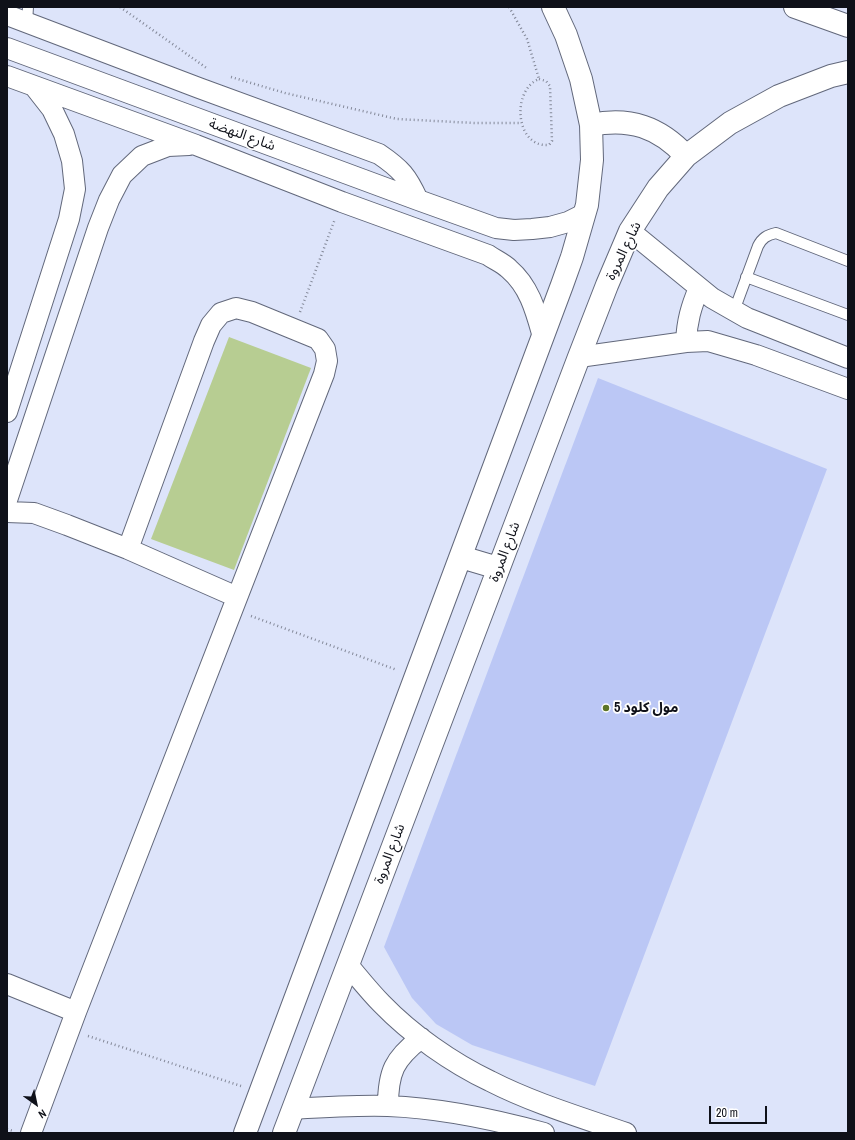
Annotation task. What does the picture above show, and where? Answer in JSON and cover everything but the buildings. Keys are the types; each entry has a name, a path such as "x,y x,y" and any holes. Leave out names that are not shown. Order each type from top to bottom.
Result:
{"street":[{"path":"245,1133 543,338 572,256 587,205 592,160 591,126 581,79 566,35 553,7"},
{"path":"795,7 848,26"},
{"path":"7,15 27,15 199,88 379,154 396,166 410,182 418,200"},
{"name":"شارع النهضة","path":"7,48 496,228 514,230 550,227 568,222 584,214"},
{"name":"شارع المروة","path":"284,1133 498,568 607,285 630,231 658,188 686,156 730,123 779,96 830,76 848,72"},
{"name":"شارع النهضة","path":"7,76 196,145 342,202 488,255 509,268 522,282 532,299 543,338"},
{"path":"7,412 69,219 75,189 72,161 64,134 52,109 34,86"},
{"path":"591,126 606,122 636,124 650,129 670,140 686,156"},
{"path":"196,145 168,146 142,156 122,175 104,213 8,492 34,512 128,549 235,603"},
{"path":"72,201 104,213"},
{"path":"468,248 477,221"},
{"path":"630,231 699,288 712,298 734,311 761,324 848,358"},
{"path":"686,342 687,321 699,288"},
{"path":"31,1133 72,1021 324,374 327,361 325,349 318,339 252,312 236,308 221,313 211,325 128,549"},
{"path":"579,357 686,342 708,341 735,348 848,389"},
{"path":"7,512 34,512"},
{"path":"461,557 498,568"},
{"path":"348,965 382,1004 421,1038 454,1062 489,1081 526,1097 626,1133"},
{"path":"7,984 72,1021"},
{"path":"388,1106 388,1086 394,1067 405,1051 421,1038"},
{"path":"293,1108 388,1106 430,1110 513,1124 544,1133"}],"lane":[{"path":"734,311 758,246 762,239 769,234 776,233 848,261"},
{"path":"746,277 848,314"}],"path":[{"path":"120,7 208,69"},
{"path":"509,7 528,39 539,79"},
{"path":"230,76 285,93 397,119 474,123 521,123"},
{"path":"539,79 546,81 550,86 552,141 549,145 542,146 535,143 525,132 521,123 520,111 522,99 527,88 539,79"},
{"path":"293,328 342,202"},
{"path":"235,603 416,677"},
{"path":"72,1021 260,1093"}],"green space":[{"path":"229,337 311,368 234,570 151,539"}],"place":[{"name":"مول كلود 5","path":"606,708"}]}
